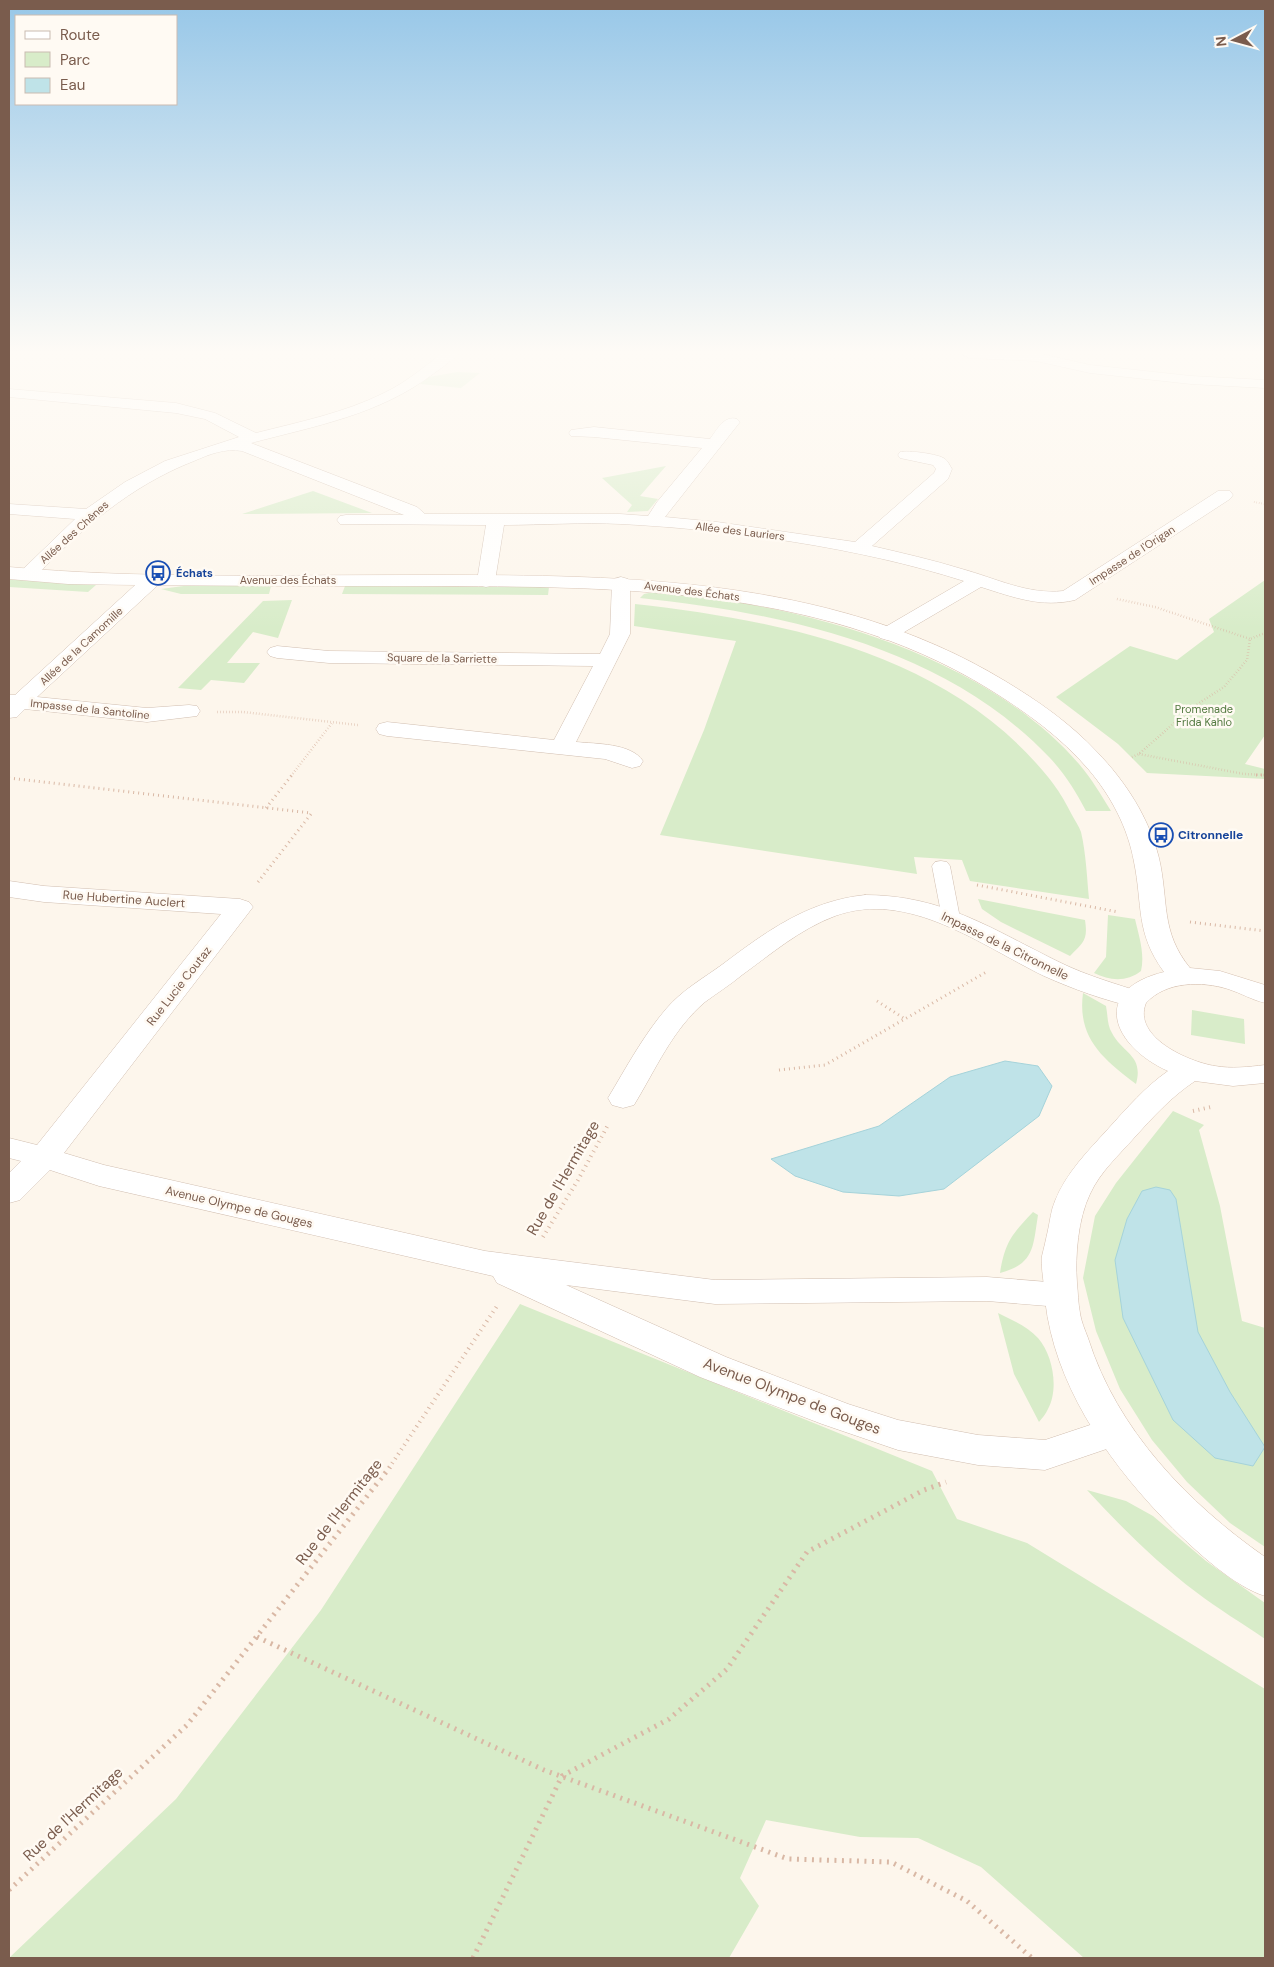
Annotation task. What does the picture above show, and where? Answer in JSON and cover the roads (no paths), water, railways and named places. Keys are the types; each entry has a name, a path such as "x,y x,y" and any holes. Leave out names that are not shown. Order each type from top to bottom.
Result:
{"street":[{"name":"Allée des Chênes","path":"18,573 122,490 155,471 184,458 222,446"},
{"path":"236,446 411,511 420,519"},
{"path":"654,521 663,506 712,446"},
{"path":"859,548 942,475 944,469 938,461 906,455"},
{"name":"Impasse de l'Origan","path":"1034,597 1068,596 1224,495"},
{"path":"9,509 91,515"},
{"name":"Allée des Lauriers","path":"346,520 620,519 751,531 859,548 954,572 1034,597"},
{"path":"486,581 496,520"},
{"name":"Avenue des Échats","path":"18,573 68,578 152,580 621,583 690,589 767,601 840,619 887,634 953,661 1013,693 1062,730 1100,769 1117,791 1139,835 1148,863 1156,933 1166,954 1183,977"},
{"name":"Allée de la Camomille","path":"12,705 152,580"},
{"path":"887,634 980,580"},
{"path":"562,747 620,634 621,583"},
{"name":"Square de la Sarriette","path":"277,652 329,657 606,660"},
{"name":"Impasse de la Santoline","path":"12,705 147,715 189,712"},
{"path":"387,729 614,753 632,761"},
{"name":"Rue Hubertine Auclert","path":"9,889 44,894 240,907"},
{"name":"Impasse de la Citronnelle","path":"623,1098 677,1014 696,997 755,952 812,916 840,907 878,904 916,908 951,918 1054,970 1134,999"},
{"name":"Rue Lucie Coutaz","path":"44,1157 240,907"},
{"path":"1265,995 1231,982 1203,977 1183,977 1153,984 1134,999 1130,1010 1131,1022 1137,1034 1154,1052 1171,1062 1190,1070 1229,1077 1265,1074"},
{"path":"1190,1070 1160,1091 1082,1176 1070,1202 1062,1231 1058,1262 1060,1295 1066,1328 1077,1362 1093,1396 1114,1432 1141,1468 1174,1505 1211,1541 1265,1579"},
{"name":"Avenue Olympe de Gouges","path":"9,1148 99,1175 485,1263 520,1273 713,1367 834,1414 898,1435 978,1450 1046,1455 1114,1432"},
{"path":"9,1192 44,1157"},
{"name":"Avenue Olympe de Gouges","path":"520,1273 716,1292 987,1289 1060,1295"}],"lane":[{"path":"941,872 951,918"}],"water":[{"path":"1005,1061 1038,1066 1052,1086 1039,1116 944,1189 899,1196 843,1192 795,1176 771,1159 879,1126 950,1077"},
{"path":"1156,1187 1170,1190 1176,1199 1198,1332 1230,1392 1265,1447 1253,1466 1215,1458 1173,1420 1123,1318 1115,1260 1127,1219 1142,1191"}],"place":[{"name":"Échats","path":"158,573"},
{"name":"Citronnelle","path":"1161,835"}],"park label":[{"name":"Promenade Frida Kahlo","path":"1204,715"}]}
